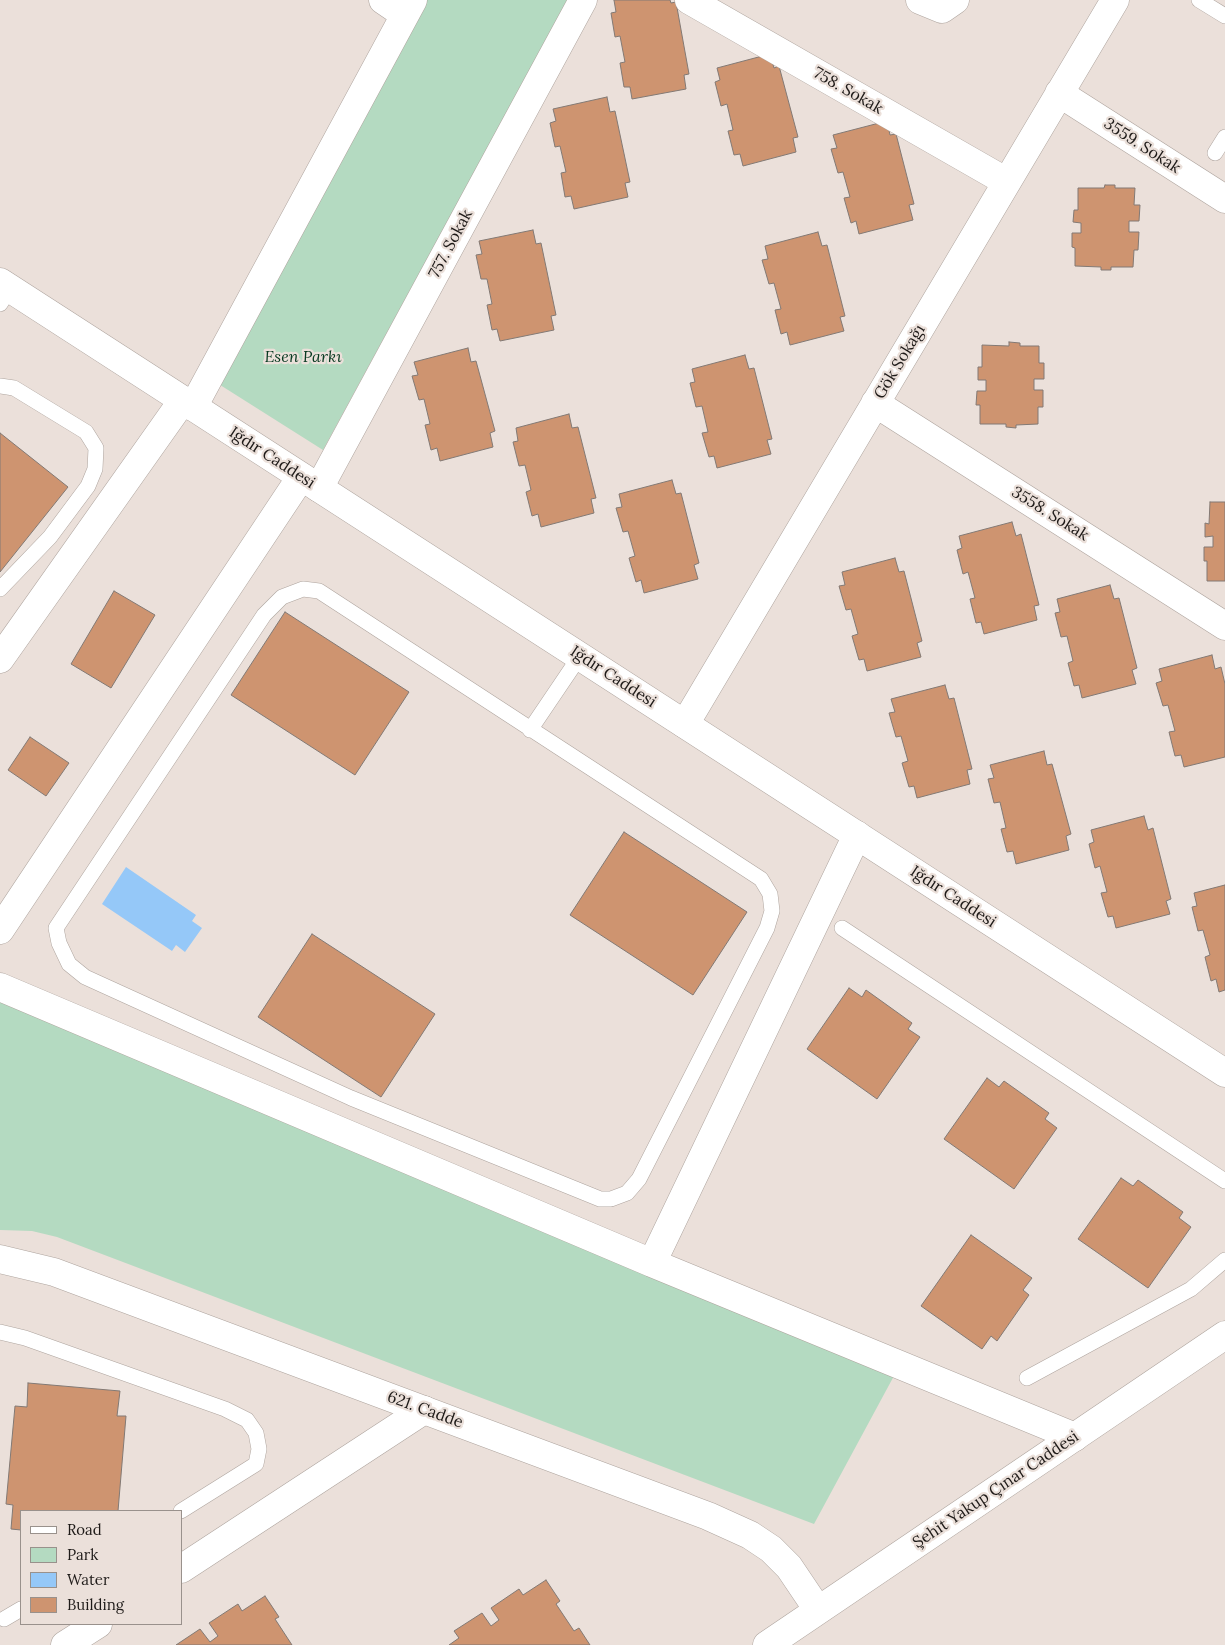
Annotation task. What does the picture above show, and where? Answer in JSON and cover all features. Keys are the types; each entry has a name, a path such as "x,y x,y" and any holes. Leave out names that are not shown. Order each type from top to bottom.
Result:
{"street":[{"name":"757. Sokak","path":"0,930 310,482 583,0"},
{"name":"758. Sokak","path":"689,0 1007,182"},
{"path":"920,0 942,9 956,0"},
{"name":"Gök Sokağı","path":"685,724 1114,0"},
{"path":"0,659 188,403 400,5"},
{"name":"3559. Sokak","path":"1059,93 1225,199"},
{"name":"Iğdır Caddesi","path":"3,292 188,403 1225,1072"},
{"name":"3558. Sokak","path":"875,403 1225,626"},
{"path":"652,1263 857,835"},
{"path":"0,987 652,1263 1075,1437"},
{"name":"621. Cadde","path":"0,1259 54,1272 699,1512 750,1535 770,1549 789,1567 818,1610"},
{"name":"Şehit Yakup Çınar Caddesi","path":"767,1645 1225,1335"},
{"path":"182,1568 424,1410"},
{"path":"65,1645 96,1625"}],"lane":[{"path":"1199,0 1225,16"},
{"path":"1215,153 1225,137"},
{"path":"0,386 14,388 86,432 96,448 95,469 88,486 50,537 0,590"},
{"path":"303,589 319,591 530,730 761,879 770,894 772,911 767,928 639,1179 627,1192 611,1199 600,1199 351,1098 85,977 69,964 59,943 56,928 264,615 282,597 303,589"},
{"path":"530,730 580,656"},
{"path":"842,928 1225,1181"},
{"path":"1027,1378 1191,1289 1225,1260"},
{"path":"0,1332 26,1338 225,1409 247,1420 256,1432 259,1449 256,1464 182,1510"},
{"path":"4,1619 20,1610"}],"green space":[{"name":"Esen Parkı","path":"426,0 568,0 323,450 217,383"},
{"path":"0,1002 895,1374 814,1524 57,1237 32,1231 0,1230"}],"water":[{"path":"126,867 196,915 192,921 202,928 185,952 176,945 172,951 102,904"}],"building":[{"path":"614,0 670,0 671,3 676,2 689,74 684,75 686,89 632,99 630,87 624,87 620,63 625,62 620,36 615,37 611,13 616,12"},
{"path":"770,54 774,68 779,66 798,137 793,138 796,152 743,166 740,154 734,155 728,131 733,130 727,104 721,106 715,82 720,80 717,68"},
{"path":"607,97 610,112 615,111 630,182 625,183 628,197 574,209 571,196 565,197 561,173 566,172 560,146 555,147 550,123 556,121 553,109"},
{"path":"887,121 890,135 896,134 914,204 909,205 913,220 859,234 856,221 851,223 844,198 850,197 843,172 838,173 831,149 837,148 833,135"},
{"path":"1105,185 1115,185 1115,188 1135,188 1134,205 1140,205 1139,221 1129,221 1129,232 1139,232 1138,250 1134,250 1133,267 1111,267 1111,270 1101,270 1101,267 1075,266 1075,248 1072,247 1072,233 1081,233 1081,223 1073,222 1074,210 1078,210 1078,188 1104,188"},
{"path":"533,230 536,244 541,243 556,315 551,316 554,330 500,341 497,329 492,330 487,305 492,304 487,279 481,279 476,255 482,254 479,241"},
{"path":"818,232 822,246 827,245 845,316 840,317 844,331 790,345 787,332 781,334 775,310 781,309 774,283 769,284 762,260 768,259 765,246"},
{"path":"1009,342 1020,343 1020,346 1039,346 1039,363 1044,363 1044,379 1034,379 1034,390 1043,390 1043,407 1038,407 1038,424 1016,425 1016,428 1006,427 1006,424 980,424 980,405 976,405 977,391 986,391 986,380 978,380 978,367 982,367 982,345 1009,346"},
{"path":"468,348 471,362 476,361 495,431 490,433 493,447 440,461 437,448 431,450 425,425 430,424 424,399 419,400 412,376 418,375 414,362"},
{"path":"745,355 749,369 754,368 772,439 767,440 771,454 717,468 714,456 709,457 702,433 708,432 702,406 696,407 690,383 695,382 692,369"},
{"path":"569,414 572,428 578,427 596,498 591,499 594,513 541,527 538,514 532,516 526,492 531,490 525,465 519,466 513,442 518,441 516,428"},
{"path":"0,433 68,487 0,572"},
{"path":"672,480 676,494 681,493 699,563 694,565 698,579 644,593 641,580 636,582 629,558 635,556 628,531 623,532 616,508 622,507 619,494"},
{"path":"1210,502 1225,502 1225,581 1207,581 1207,561 1204,561 1204,547 1213,547 1213,536 1205,537 1205,523 1209,524"},
{"path":"1012,522 1016,536 1021,534 1039,605 1034,606 1037,620 984,634 981,622 976,623 970,599 975,598 968,572 963,574 957,550 962,548 959,536"},
{"path":"895,558 899,572 904,571 922,641 917,643 921,657 867,671 864,659 859,660 852,636 858,634 851,609 846,610 839,586 845,585 842,572"},
{"path":"1110,585 1114,599 1119,598 1137,668 1132,670 1136,684 1082,698 1079,685 1074,686 1068,663 1073,661 1067,636 1061,637 1055,613 1060,612 1057,599"},
{"path":"114,591 155,615 111,688 71,664"},
{"path":"285,612 409,692 355,775 231,695"},
{"path":"1212,655 1215,669 1221,667 1225,684 1225,757 1184,767 1181,755 1175,756 1169,732 1175,731 1168,705 1163,706 1156,683 1162,681 1159,669"},
{"path":"945,685 949,699 954,698 972,769 967,770 970,784 917,798 914,786 909,787 902,763 908,761 901,736 896,737 889,713 895,712 891,699"},
{"path":"30,737 69,763 46,796 8,770"},
{"path":"1044,751 1047,765 1052,764 1071,834 1066,836 1069,850 1016,864 1013,851 1007,852 1001,829 1006,828 1000,802 994,803 988,779 994,778 990,765"},
{"path":"1144,816 1148,830 1153,828 1171,899 1166,901 1170,914 1116,928 1113,916 1108,917 1101,893 1107,892 1100,866 1095,868 1089,844 1094,842 1091,830"},
{"path":"624,832 747,912 693,995 570,915"},
{"path":"1225,885 1225,990 1219,992 1216,979 1211,981 1205,957 1210,955 1203,930 1198,931 1192,907 1197,906 1194,893"},
{"path":"312,934 435,1014 381,1097 258,1017"},
{"path":"849,988 862,997 866,990 912,1023 908,1029 920,1037 877,1099 807,1049"},
{"path":"987,1078 999,1087 1004,1081 1049,1113 1045,1119 1057,1128 1014,1189 944,1139"},
{"path":"1121,1178 1133,1186 1138,1180 1183,1212 1179,1218 1191,1227 1148,1288 1078,1239"},
{"path":"971,1235 1032,1278 1023,1290 1029,1295 997,1341 991,1336 982,1349 921,1306"},
{"path":"28,1383 120,1391 117,1416 126,1416 118,1510 20,1510 20,1530 11,1529 13,1505 6,1504 15,1406 27,1407"},
{"path":"546,1580 560,1601 556,1604 574,1631 579,1628 590,1645 449,1645 459,1638 454,1631 482,1613 491,1626 499,1620 491,1608 519,1589 523,1595"},
{"path":"265,1596 279,1617 275,1619 292,1645 176,1645 200,1629 210,1642 218,1636 209,1623 238,1604 242,1611"}]}
